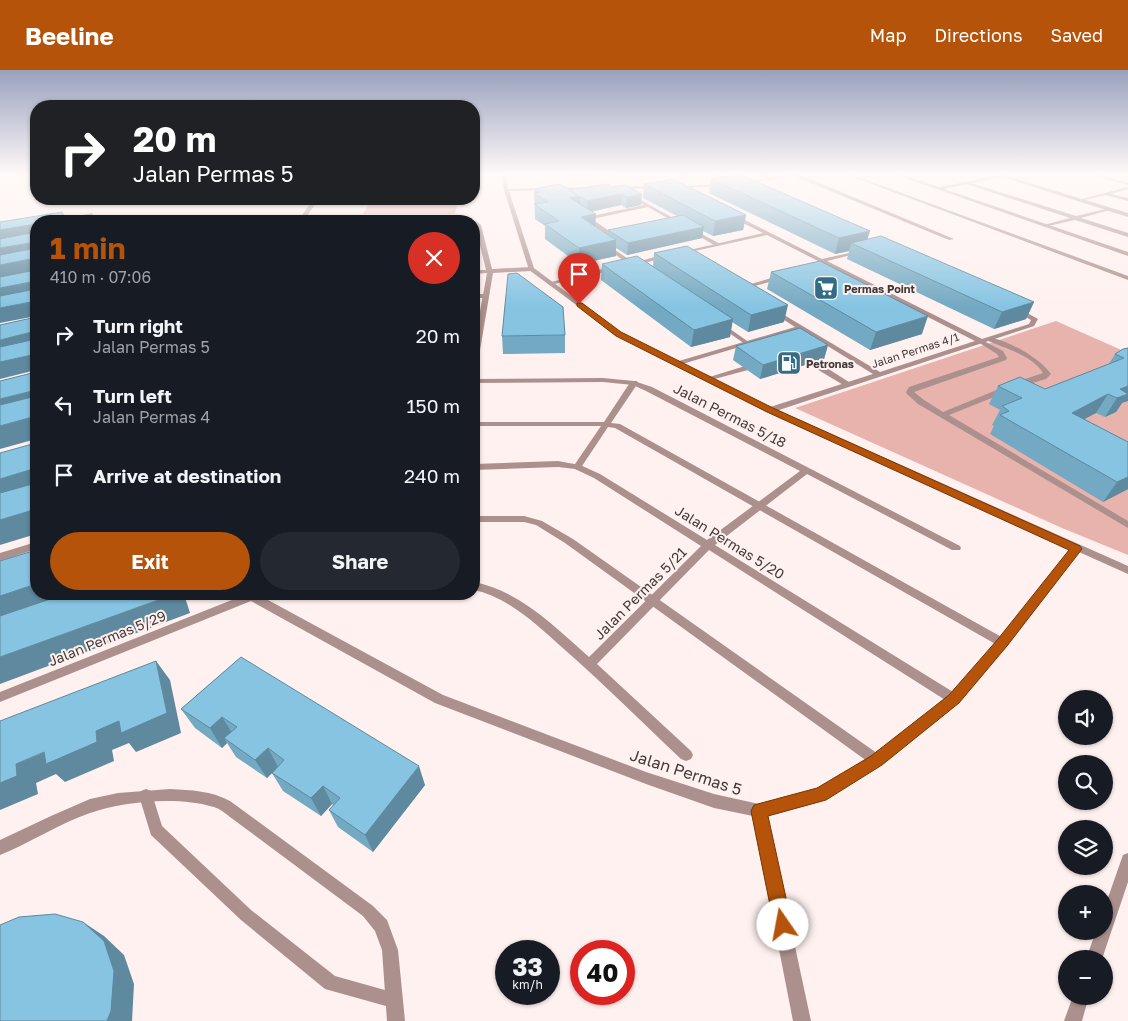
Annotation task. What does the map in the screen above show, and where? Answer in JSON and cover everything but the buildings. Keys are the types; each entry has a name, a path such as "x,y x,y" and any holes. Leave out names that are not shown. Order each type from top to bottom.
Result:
{"street":[{"path":"515,218 531,269 618,334 770,410 1076,549 1128,570"},
{"path":"588,218 610,234"},
{"path":"669,218 718,245"},
{"path":"737,218 820,261 984,340 1028,357 1042,366 1047,374 943,416"},
{"path":"902,218 952,239"},
{"path":"967,218 1128,278"},
{"path":"1025,218 1128,254"},
{"path":"1046,226 1075,218"},
{"path":"1077,218 1128,235"},
{"path":"667,223 676,221"},
{"path":"620,232 598,237 640,270"},
{"path":"480,233 490,272 480,312"},
{"path":"687,258 679,254 767,234"},
{"path":"820,261 868,249"},
{"path":"550,283 669,256"},
{"path":"480,272 531,269"},
{"path":"737,289 786,277"},
{"path":"729,284 745,294"},
{"path":"480,296 485,296"},
{"name":"Jalan Permas 4/1","path":"770,410 1032,325 1035,319 1007,305"},
{"path":"769,308 878,374"},
{"path":"714,320 747,342"},
{"path":"676,363 801,327"},
{"path":"984,340 1000,353 1002,358 910,391 911,394 943,416 1128,525"},
{"path":"813,363 848,384"},
{"path":"707,378 745,368"},
{"name":"Jalan Permas 5/18","path":"480,381 603,380 634,383 649,389 956,548"},
{"path":"576,467 634,383"},
{"path":"480,424 607,424 617,426 1003,643"},
{"name":"Jalan Permas 5/20","path":"480,467 558,464 576,467 598,476 954,699"},
{"name":"Jalan Permas 5/21","path":"590,663 708,544 807,470"},
{"path":"480,519 524,520 539,523 569,541 876,760"},
{"path":"0,557 30,547"},
{"name":"Jalan Permas 5","path":"261,600 439,699 646,778 714,801 759,811 820,795 876,760 954,699 1003,643 1076,549"},
{"path":"480,587 502,595 520,606 590,663 686,755"},
{"name":"Jalan Permas 5/29","path":"0,696 240,600"},
{"path":"0,848 90,806 112,800 146,796 193,796 216,801 235,812 368,911 381,926 390,950 396,1021"},
{"path":"146,796 156,830 246,915 331,983 393,1000"},
{"path":"759,811 802,1021"},
{"path":"1113,904 1127,863"},
{"path":"1073,1021 1078,1005"}],"shaded area":[{"path":"1056,321 1128,353 1128,555 1062,528 795,408"}],"place":[{"name":"Permas Point","path":"826,288"},
{"name":"Petronas","path":"789,363"}],"route":[{"path":"579,304 618,334 770,410 1076,549 1003,643 954,699 876,760 820,795 759,811 783,925"}]}
